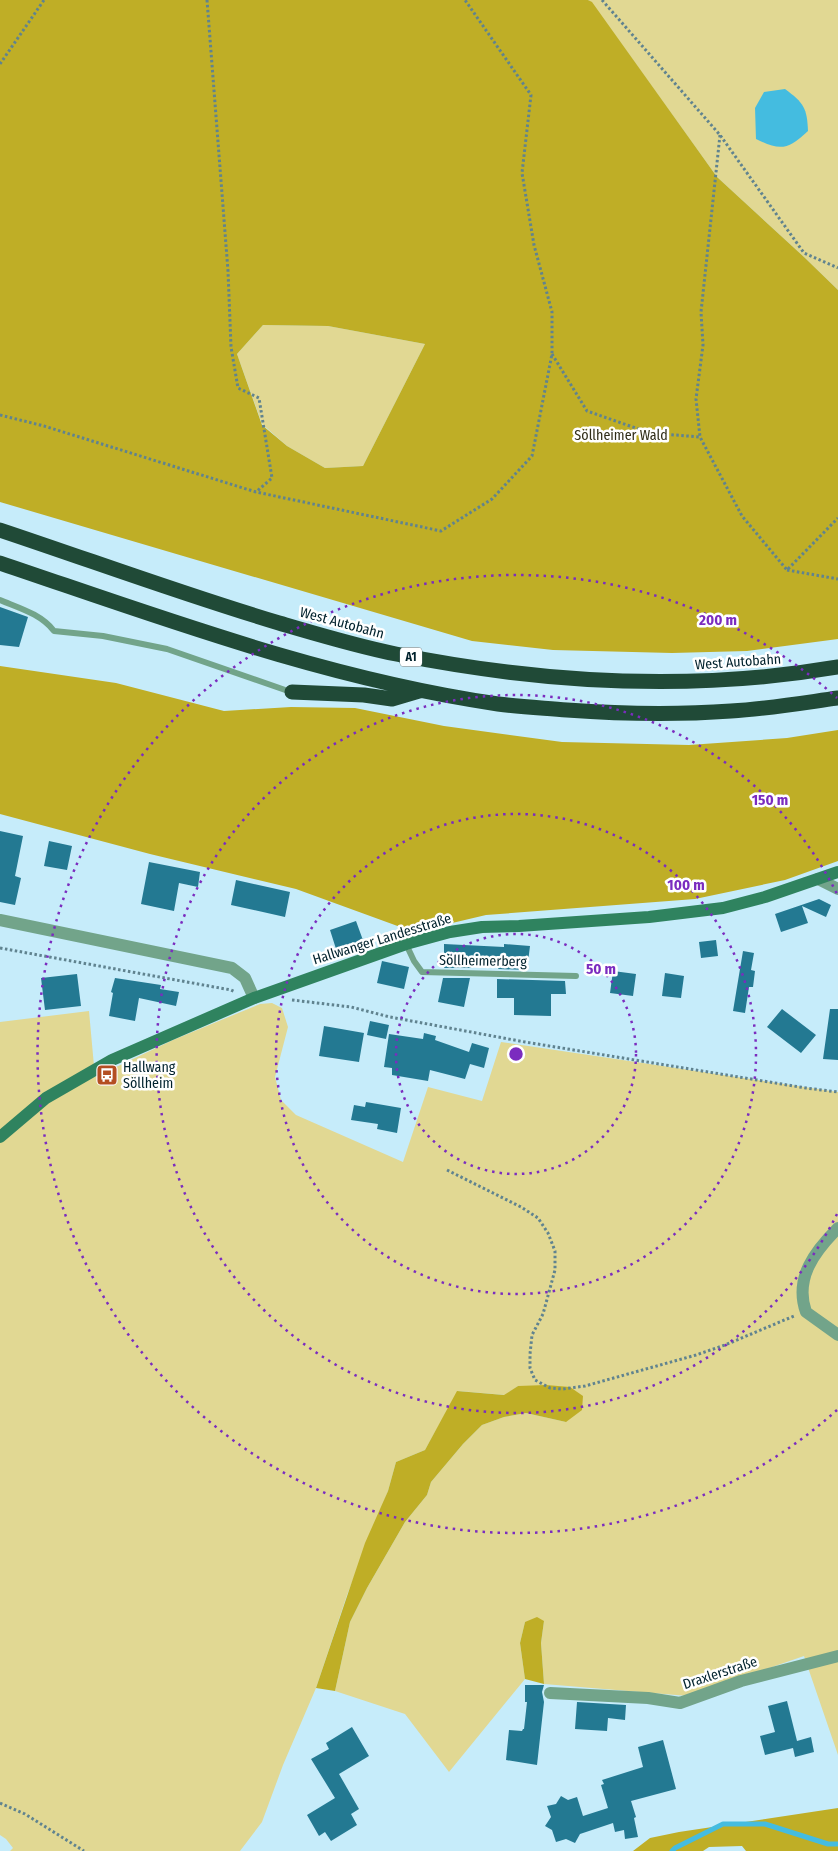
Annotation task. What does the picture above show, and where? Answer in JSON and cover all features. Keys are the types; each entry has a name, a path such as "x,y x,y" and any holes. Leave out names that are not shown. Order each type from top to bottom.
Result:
{"highway":[{"name":"West Autobahn","path":"0,530 232,609 312,632 394,654 484,669 572,679 698,683 784,676 838,668"},
{"name":"A1","path":"0,563 191,628 287,658 419,690 500,704 624,714 733,711 838,698"},
{"path":"292,692 342,693 392,699 419,690"}],"street":[{"name":"Hallwanger Landesstraße","path":"0,1137 46,1098 104,1064 254,998 406,944 450,932 482,927 693,913 723,908 765,897 838,872"},
{"path":"818,879 838,889"},
{"path":"0,920 232,968 245,978 254,998"},
{"path":"838,1228 821,1245 806,1270 802,1288 806,1312 838,1335"},
{"name":"Draxlerstraße","path":"550,1693 648,1698 680,1703 741,1681 838,1656"}],"lane":[{"path":"0,600 31,613 49,624 54,631 103,636 166,649 292,692"},
{"name":"Söllheimerberg","path":"406,944 422,972 576,976"}],"path":[{"path":"0,64 44,0"},
{"path":"207,0 227,251 231,347 238,388 259,398 272,478 256,492"},
{"path":"0,415 44,426 256,492 441,531 492,499 532,456 552,354 552,312 534,245 522,173 531,94 466,0"},
{"path":"602,0 720,135 804,253 838,268"},
{"path":"720,135 702,312 702,345 696,400 700,437 742,516 787,570 838,579"},
{"path":"552,354 587,411 650,433 700,437"},
{"path":"787,570 838,518"},
{"path":"0,948 184,980 231,990 240,996 254,998"},
{"path":"291,1000 351,1007 390,1017 525,1042 838,1092"},
{"path":"447,1170 521,1207 538,1218 548,1233 555,1250 555,1270 543,1314 532,1335 530,1368 535,1380 550,1388 563,1389 585,1386 696,1355 725,1346 806,1312"},
{"path":"0,1803 25,1814 84,1851"}],"shaded area":[{"path":"588,0 838,0 838,290 717,177"},
{"path":"263,325 328,326 425,344 363,466 325,468 287,446 262,424 237,354"},
{"path":"272,1003 282,1008 288,1027 275,1077 281,1100 296,1115 403,1162 428,1087 482,1101 501,1042 838,1092 838,1755 804,1656 688,1696 544,1684 541,1643 544,1621 525,1622 520,1643 525,1679 449,1772 405,1714 335,1691 350,1622 367,1588 405,1522 427,1495 431,1482 463,1444 482,1425 504,1417 526,1413 566,1422 518,1386 505,1395 458,1391 425,1450 396,1462 388,1491 347,1595 316,1688 283,1765 262,1822 240,1851 10,1851 13,1848 0,1835 0,1022 89,1011 95,1077 173,1040 260,1004"}],"green space":[{"name":"Söllheimer Wald","path":"0,0 588,0 592,2 717,177 838,290 838,639 747,651 672,653 553,650 472,641 0,502","holes":["263,325 328,326 425,344 363,466 325,468 287,446 262,425 237,354"]},
{"path":"0,666 116,683 224,711 291,707 355,708 444,726 562,742 689,745 787,738 838,730 838,861 785,880 695,899 486,915 414,932 296,889 150,854 0,814"},
{"path":"546,1385 570,1387 583,1396 582,1410 566,1422 526,1413 504,1417 482,1425 463,1444 431,1482 427,1495 405,1522 367,1588 350,1622 335,1691 316,1688 365,1543 388,1491 396,1462 425,1450 457,1391 504,1395 518,1386"},
{"path":"537,1617 544,1621 541,1643 544,1684 525,1679 520,1643 525,1622"},
{"path":"838,1808 838,1851 746,1851 742,1846 709,1847 703,1851 633,1851 650,1838"}],"water":[{"path":"785,89 803,107 807,117 808,131 795,142 784,147 778,147 756,139 755,108 764,92"}],"building":[{"path":"0,607 28,617 19,647 0,645"},
{"path":"0,831 23,836 15,876 21,878 15,905 0,902"},
{"path":"49,841 72,846 67,870 44,866"},
{"path":"149,862 200,872 198,887 179,883 174,911 141,904"},
{"path":"236,880 290,892 285,917 231,905"},
{"path":"819,899 831,905 826,917 802,906 808,923 781,932 775,914"},
{"path":"356,921 364,943 337,952 330,930"},
{"path":"716,940 718,956 701,958 699,942"},
{"path":"444,944 504,947 504,944 530,946 527,970 498,969 498,965 473,963 472,968 444,968"},
{"path":"743,951 754,953 751,970 755,971 753,987 749,987 745,1013 733,1011"},
{"path":"382,961 409,967 404,989 377,983"},
{"path":"613,971 636,974 633,996 610,993"},
{"path":"665,973 684,976 681,998 662,996"},
{"path":"77,974 81,1006 45,1010 41,978"},
{"path":"115,978 161,985 160,989 179,992 176,1006 139,998 135,1021 109,1016 113,993 111,992"},
{"path":"443,978 470,978 464,1007 438,1002"},
{"path":"497,979 565,981 566,994 551,994 551,1016 514,1015 514,998 497,998"},
{"path":"782,1009 816,1035 801,1053 767,1027"},
{"path":"830,1009 838,1009 838,1060 823,1059"},
{"path":"370,1021 389,1025 386,1039 367,1035"},
{"path":"324,1026 364,1033 359,1062 319,1056"},
{"path":"424,1033 436,1036 435,1040 469,1052 472,1043 489,1048 484,1068 470,1064 465,1079 430,1070 428,1081 392,1075 392,1068 384,1067 389,1034 423,1039"},
{"path":"366,1102 401,1108 397,1133 377,1129 378,1124 351,1120 354,1105 365,1107"},
{"path":"525,1685 544,1685 537,1765 506,1760 509,1730 522,1731 524,1729 527,1702 525,1702"},
{"path":"787,1701 797,1741 811,1737 814,1752 795,1757 793,1748 765,1755 760,1736 775,1732 768,1706"},
{"path":"577,1702 626,1705 625,1720 608,1718 607,1731 575,1729"},
{"path":"352,1727 369,1756 339,1774 359,1809 351,1814 357,1825 331,1841 325,1832 319,1836 307,1815 335,1798 311,1759 329,1749 326,1743"},
{"path":"663,1740 676,1789 631,1801 636,1817 634,1818 638,1837 625,1839 624,1830 615,1832 613,1823 580,1834 575,1843 566,1839 556,1842 552,1830 545,1826 551,1817 547,1806 556,1804 561,1796 568,1800 577,1797 583,1816 608,1808 601,1785 604,1784 602,1780 643,1767 638,1747"}],"waterway":[{"path":"672,1851 723,1824 765,1824 828,1844 838,1844"}],"place":[{"name":"Hallwang Söllheim","path":"107,1075"}]}
